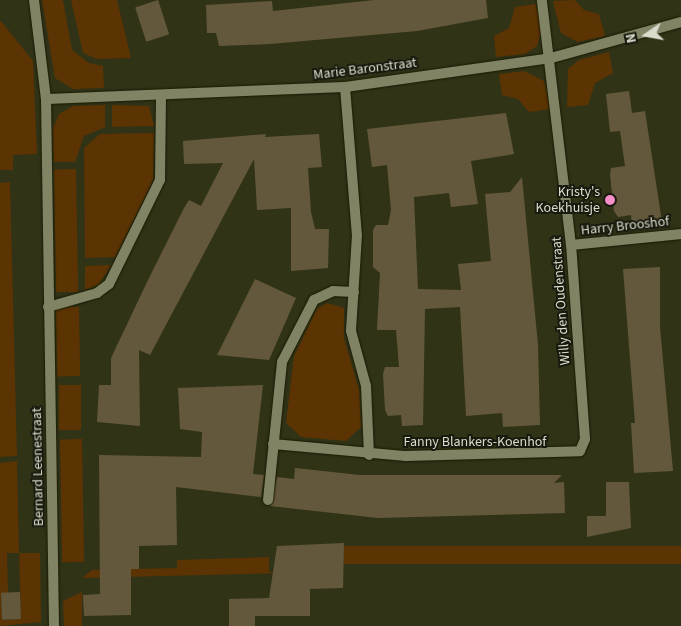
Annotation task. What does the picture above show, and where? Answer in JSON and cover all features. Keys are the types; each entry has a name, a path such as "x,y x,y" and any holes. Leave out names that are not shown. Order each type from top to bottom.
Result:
{"street":[{"name":"Bernard Leenestraat","path":"34,0 46,99 54,626"},
{"name":"Willy den Oudenstraat","path":"542,0 551,58 572,245 585,439 580,451"},
{"name":"Marie Baronstraat","path":"46,99 345,87 551,58 681,22"},
{"path":"345,87 357,235 351,331 366,386 369,454"},
{"path":"48,307 97,293 109,284 160,180 161,95"},
{"name":"Harry Brooshof","path":"572,245 681,234"},
{"path":"268,500 282,362 307,311 323,294 354,292"},
{"name":"Fanny Blankers-Koenhof","path":"273,444 369,454 580,451"}],"shaded area":[{"path":"42,0 63,0 72,50 89,63 103,66 104,88 73,89 55,78"},
{"path":"71,0 117,0 131,58 97,59 83,53"},
{"path":"575,0 584,10 599,14 605,36 578,42 561,33 553,1"},
{"path":"536,4 541,32 537,46 525,54 496,57 494,36 509,28 515,7"},
{"path":"0,20 33,61 37,154 13,155 13,170 0,170"},
{"path":"609,52 613,73 595,83 588,105 567,107 568,69 579,60"},
{"path":"524,71 544,81 550,109 529,112 518,99 502,95 499,74"},
{"path":"105,105 105,127 84,136 75,162 54,162 53,128 59,114 73,106"},
{"path":"112,105 149,106 154,126 112,127"},
{"path":"154,133 153,180 115,257 85,258 84,148 100,134"},
{"path":"54,169 76,169 78,292 56,292"},
{"path":"10,182 17,456 0,457 0,183"},
{"path":"111,265 99,284 85,290 85,266"},
{"path":"327,303 344,308 344,338 359,390 361,427 346,441 301,437 286,423 294,356 317,309"},
{"path":"56,307 79,307 80,376 57,376"},
{"path":"59,385 81,385 81,430 59,430"},
{"path":"60,439 82,439 84,562 62,562"},
{"path":"17,461 19,553 40,553 41,622 0,626 0,463","holes":["7,553 19,553 21,619 2,620 1,593 8,593"]},
{"path":"344,546 681,546 681,564 344,564"},
{"path":"269,557 269,572 326,572 82,578 92,570 177,568 177,560"},
{"path":"82,592 82,626 64,626 63,601"}],"building":[{"path":"158,0 169,34 146,42 135,7"},
{"path":"374,0 486,0 488,18 417,31 270,44 219,46 216,33 207,33 206,5 272,1 273,11"},
{"path":"629,91 632,113 645,111 662,222 632,226 631,215 618,217 614,211 611,168 625,166 620,131 610,132 606,94"},
{"path":"506,113 514,154 471,161 478,204 451,207 449,193 414,197 418,289 461,290 458,264 491,261 485,194 510,192 522,177 538,345 540,425 503,427 502,413 466,416 460,307 425,309 423,425 402,426 401,415 388,416 385,410 383,374 385,367 399,367 396,330 377,330 380,273 373,267 373,230 376,225 388,225 391,210 387,165 372,167 367,129"},
{"path":"266,134 265,137 319,134 322,167 308,168 311,212 315,229 329,229 328,268 291,271 291,208 257,210 254,159 150,355 139,350 140,426 97,422 99,385 111,385 111,358 148,280 189,200 201,206 223,163 184,164 183,141"},
{"path":"660,267 660,327 673,471 634,473 631,423 635,423 623,269"},
{"path":"255,279 296,298 269,360 217,355"},
{"path":"263,385 253,474 264,475 261,497 176,487 177,545 139,546 139,569 131,569 131,615 84,616 83,595 100,594 99,455 201,457 202,432 180,429 178,388"},
{"path":"295,468 360,475 562,475 554,483 564,482 565,513 378,518 270,506 277,477 294,479"},
{"path":"606,482 629,482 631,528 587,537 587,516 606,516"},
{"path":"344,543 343,588 310,589 310,616 255,616 255,626 229,626 229,599 269,598 277,546"},
{"path":"20,592 21,619 2,620 1,593"}],"place":[{"name":"Kristy's Koekhuisje","path":"610,200"}]}
